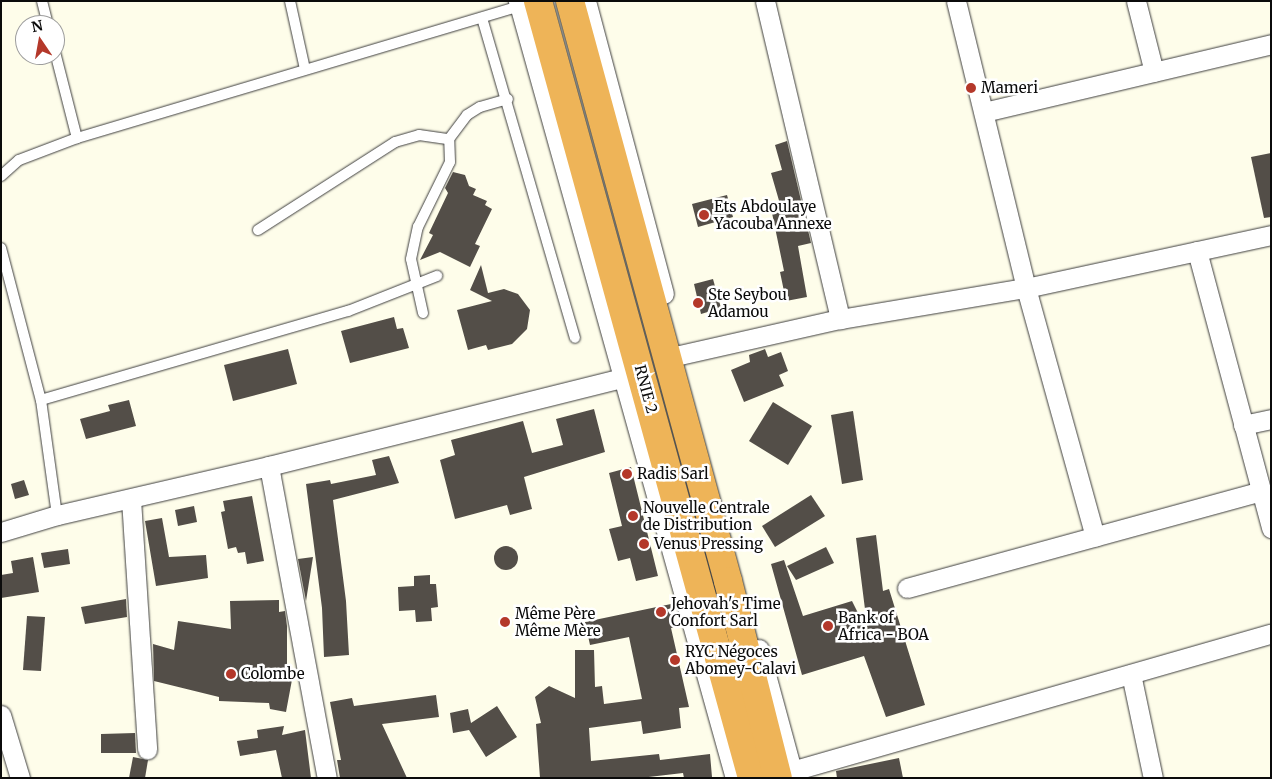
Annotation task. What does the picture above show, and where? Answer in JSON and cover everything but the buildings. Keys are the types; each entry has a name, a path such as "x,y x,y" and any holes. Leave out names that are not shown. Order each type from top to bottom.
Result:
{"highway":[{"name":"RNIE 2","path":"570,1 744,638 788,775"},
{"name":"RNIE 2","path":"525,3 752,778"}],"street":[{"path":"586,1 680,355 788,775 1271,634"},
{"path":"765,1 840,319"},
{"path":"956,1 1026,288 1094,537"},
{"path":"1136,1 1154,72"},
{"path":"525,3 623,378 735,778"},
{"path":"984,112 1271,44"},
{"path":"680,355 840,319 1026,288 1271,235"},
{"path":"1197,251 1271,528"},
{"path":"1,532 57,515 269,466 623,378"},
{"path":"1243,424 1271,419"},
{"path":"269,466 327,778"},
{"path":"907,588 1261,491"},
{"path":"131,499 147,748"},
{"path":"1131,674 1153,778"},
{"path":"1,715 20,778"}],"lane":[{"path":"42,1 46,15"},
{"path":"290,1 305,69"},
{"path":"1,176 19,160 77,138 482,18 525,3"},
{"path":"482,18 508,99 575,338"},
{"path":"58,65 77,138"},
{"path":"423,313 414,284 413,247 418,227 450,162 449,139 467,115 480,107 508,99"},
{"path":"258,230 396,142 419,135 449,139"},
{"path":"1,248 41,400 57,515"},
{"path":"41,400 348,310 437,276"}],"place":[{"name":"Mameri","path":"971,88"},
{"name":"Ets Abdoulaye Yacouba Annexe","path":"704,215"},
{"name":"Ste Seybou Adamou","path":"698,303"},
{"name":"Radis Sarl","path":"627,474"},
{"name":"Nouvelle Centrale de Distribution","path":"633,516"},
{"name":"Venus Pressing","path":"644,544"},
{"name":"Jehovah's Time Confort Sarl","path":"661,612"},
{"name":"Même Père Même Mère","path":"505,622"},
{"name":"Bank of Africa - BOA","path":"828,626"},
{"name":"RYC Négoces Abomey-Calavi","path":"675,660"},
{"name":"Colombe","path":"231,674"}]}
